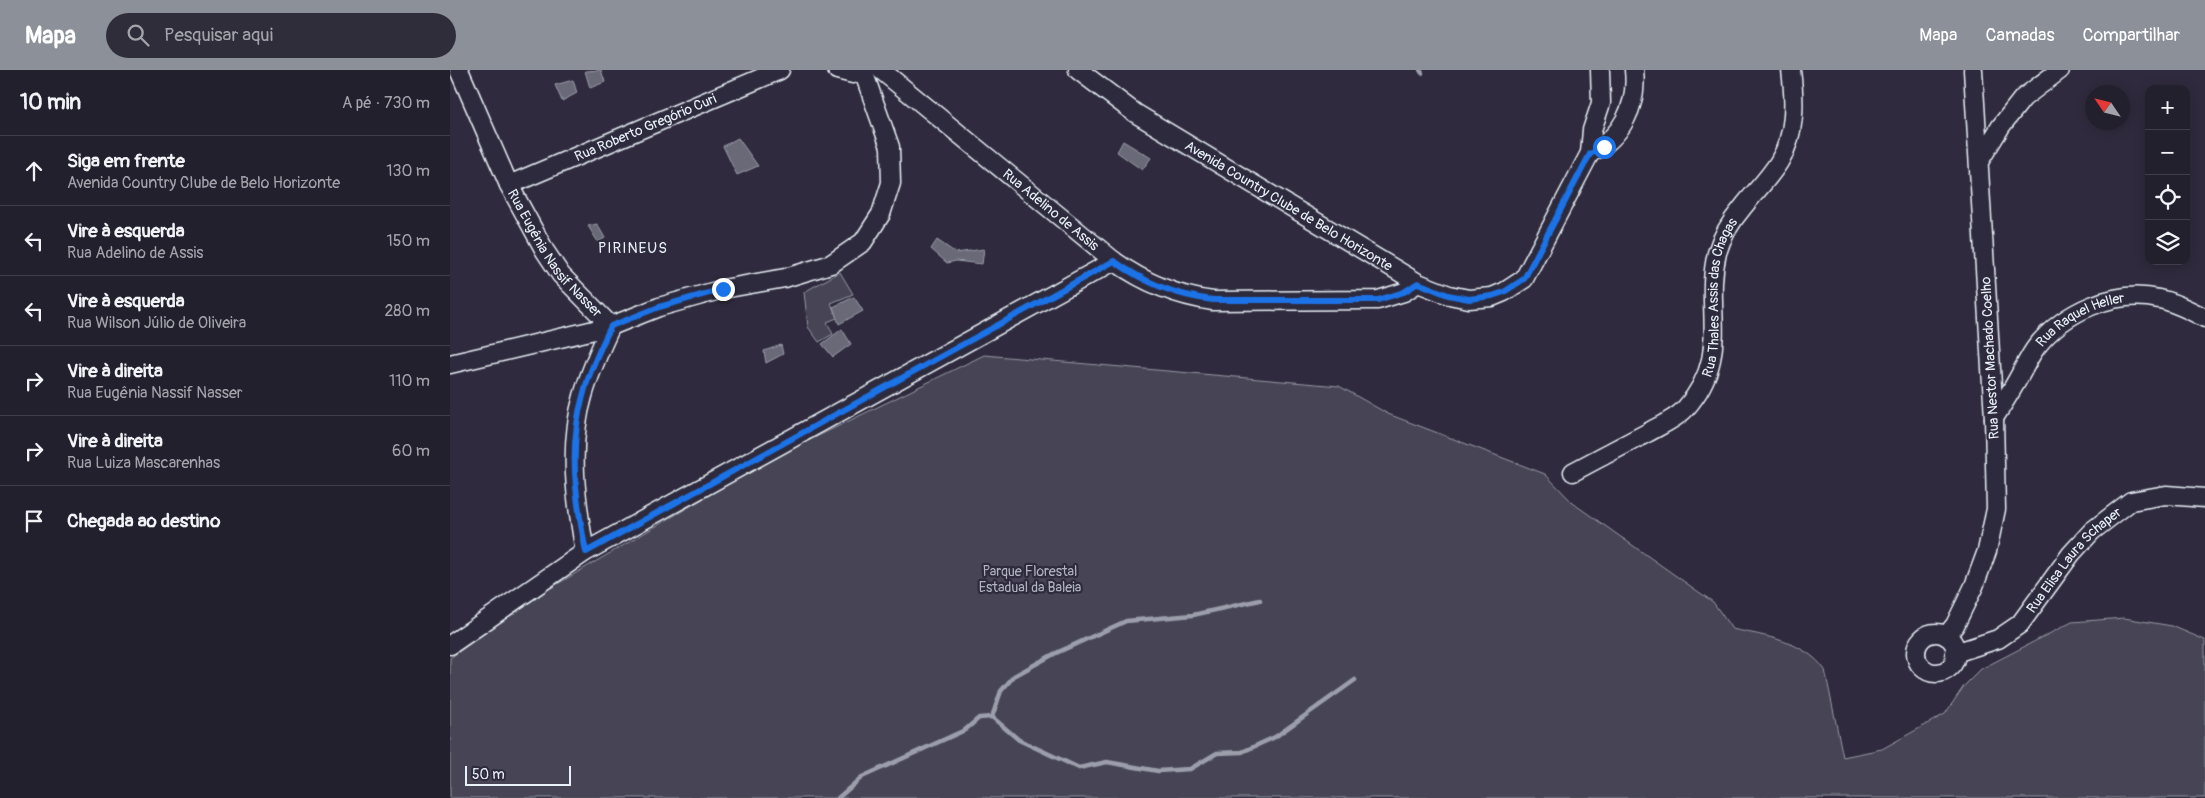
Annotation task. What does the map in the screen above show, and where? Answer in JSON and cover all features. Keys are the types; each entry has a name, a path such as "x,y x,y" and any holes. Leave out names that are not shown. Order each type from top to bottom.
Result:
{"street":[{"name":"Rua Eugênia Nassif Nasser","path":"459,70 509,185 546,252 561,275 611,326 592,365 582,398 576,434 575,480 578,514 586,552"},
{"name":"Rua Roberto Gregório Curi","path":"509,185 780,70"},
{"path":"450,364 611,326 668,304 723,289 785,278 831,264 863,242 881,214 891,183 890,147 863,70 853,74 837,70"},
{"name":"Rua Adelino de Assis","path":"881,70 1114,261 1135,276 1159,288 1190,298 1213,300 1378,300 1404,292 1418,283"},
{"name":"Avenida Country Clube de Belo Horizonte","path":"1078,70 1135,112 1418,283 1448,295 1469,299 1492,296 1504,292 1524,279 1590,154 1592,130 1601,102 1600,70"},
{"path":"1590,154 1604,147 1623,125 1636,89 1634,70"},
{"name":"Rua Thales Assis das Chagas","path":"1573,472 1659,426 1684,410 1704,380 1715,345 1714,274 1718,251 1730,223 1778,163 1788,145 1793,128 1794,93 1791,70"},
{"name":"Rua Nestor Machado Coelho","path":"1946,636 1955,625 1974,586 1987,551 1996,509 1994,418 1980,160 1973,70"},
{"path":"1980,160 2001,126 2024,98 2060,70"},
{"path":"450,645 586,552 1114,261"},
{"name":"Rua Raquel Heller","path":"1994,418 2036,347 2066,319 2090,306 2112,299 2137,296 2160,299 2205,318"},
{"name":"Rua Elisa Laura Schaper","path":"1956,653 1998,639 2020,624 2071,554 2092,531 2132,502 2166,495 2205,498"},
{"path":"1932,634 1946,636 1953,643 1956,653 1950,666 1944,671 1930,672 1919,663 1917,649 1924,637 1932,634"}],"green space":[{"path":"840,272 853,294 831,303 837,318 827,322 833,334 819,342 808,327 804,292"},
{"name":"Parque Florestal Estadual da Baleia","path":"984,355 1339,386 1388,414 1545,474 1574,504 1713,602 1732,629 1783,641 1807,652 1817,660 1825,670 1843,757 1882,749 1945,714 1964,686 1981,669 2072,622 2124,618 2172,626 2205,640 2205,798 450,798 450,658 547,590 771,459"}],"water":[{"path":"601,70 605,82 590,88 585,71"},
{"path":"573,80 577,93 562,101 555,85"},
{"path":"738,138 758,166 737,175 723,146"},
{"path":"1123,141 1151,158 1142,170 1117,152"},
{"path":"597,224 605,238 598,242 588,226"},
{"path":"937,240 956,253 984,249 982,264 956,261 947,263 931,249"},
{"path":"854,297 863,311 839,324 833,307"},
{"path":"842,329 851,344 833,357 822,344"},
{"path":"781,345 783,354 766,363 764,351"}],"waterway":[{"path":"838,798 862,777 965,730 979,718 992,717 1001,691 1014,676 1054,654 1126,621 1193,615 1260,600"},
{"path":"992,717 1019,740 1079,768 1107,762 1158,771 1190,769 1217,753 1242,752 1275,737 1355,680"}],"district":[{"name":"PIRINEUS","path":"633,248"}],"route":[{"path":"723,289 659,307 611,326 592,365 582,398 576,434 575,480 578,514 586,552 1114,261 1135,276 1159,288 1190,298 1213,300 1378,300 1404,292 1418,283 1448,295 1469,299 1492,296 1504,292 1524,279 1590,154 1604,147"}]}
